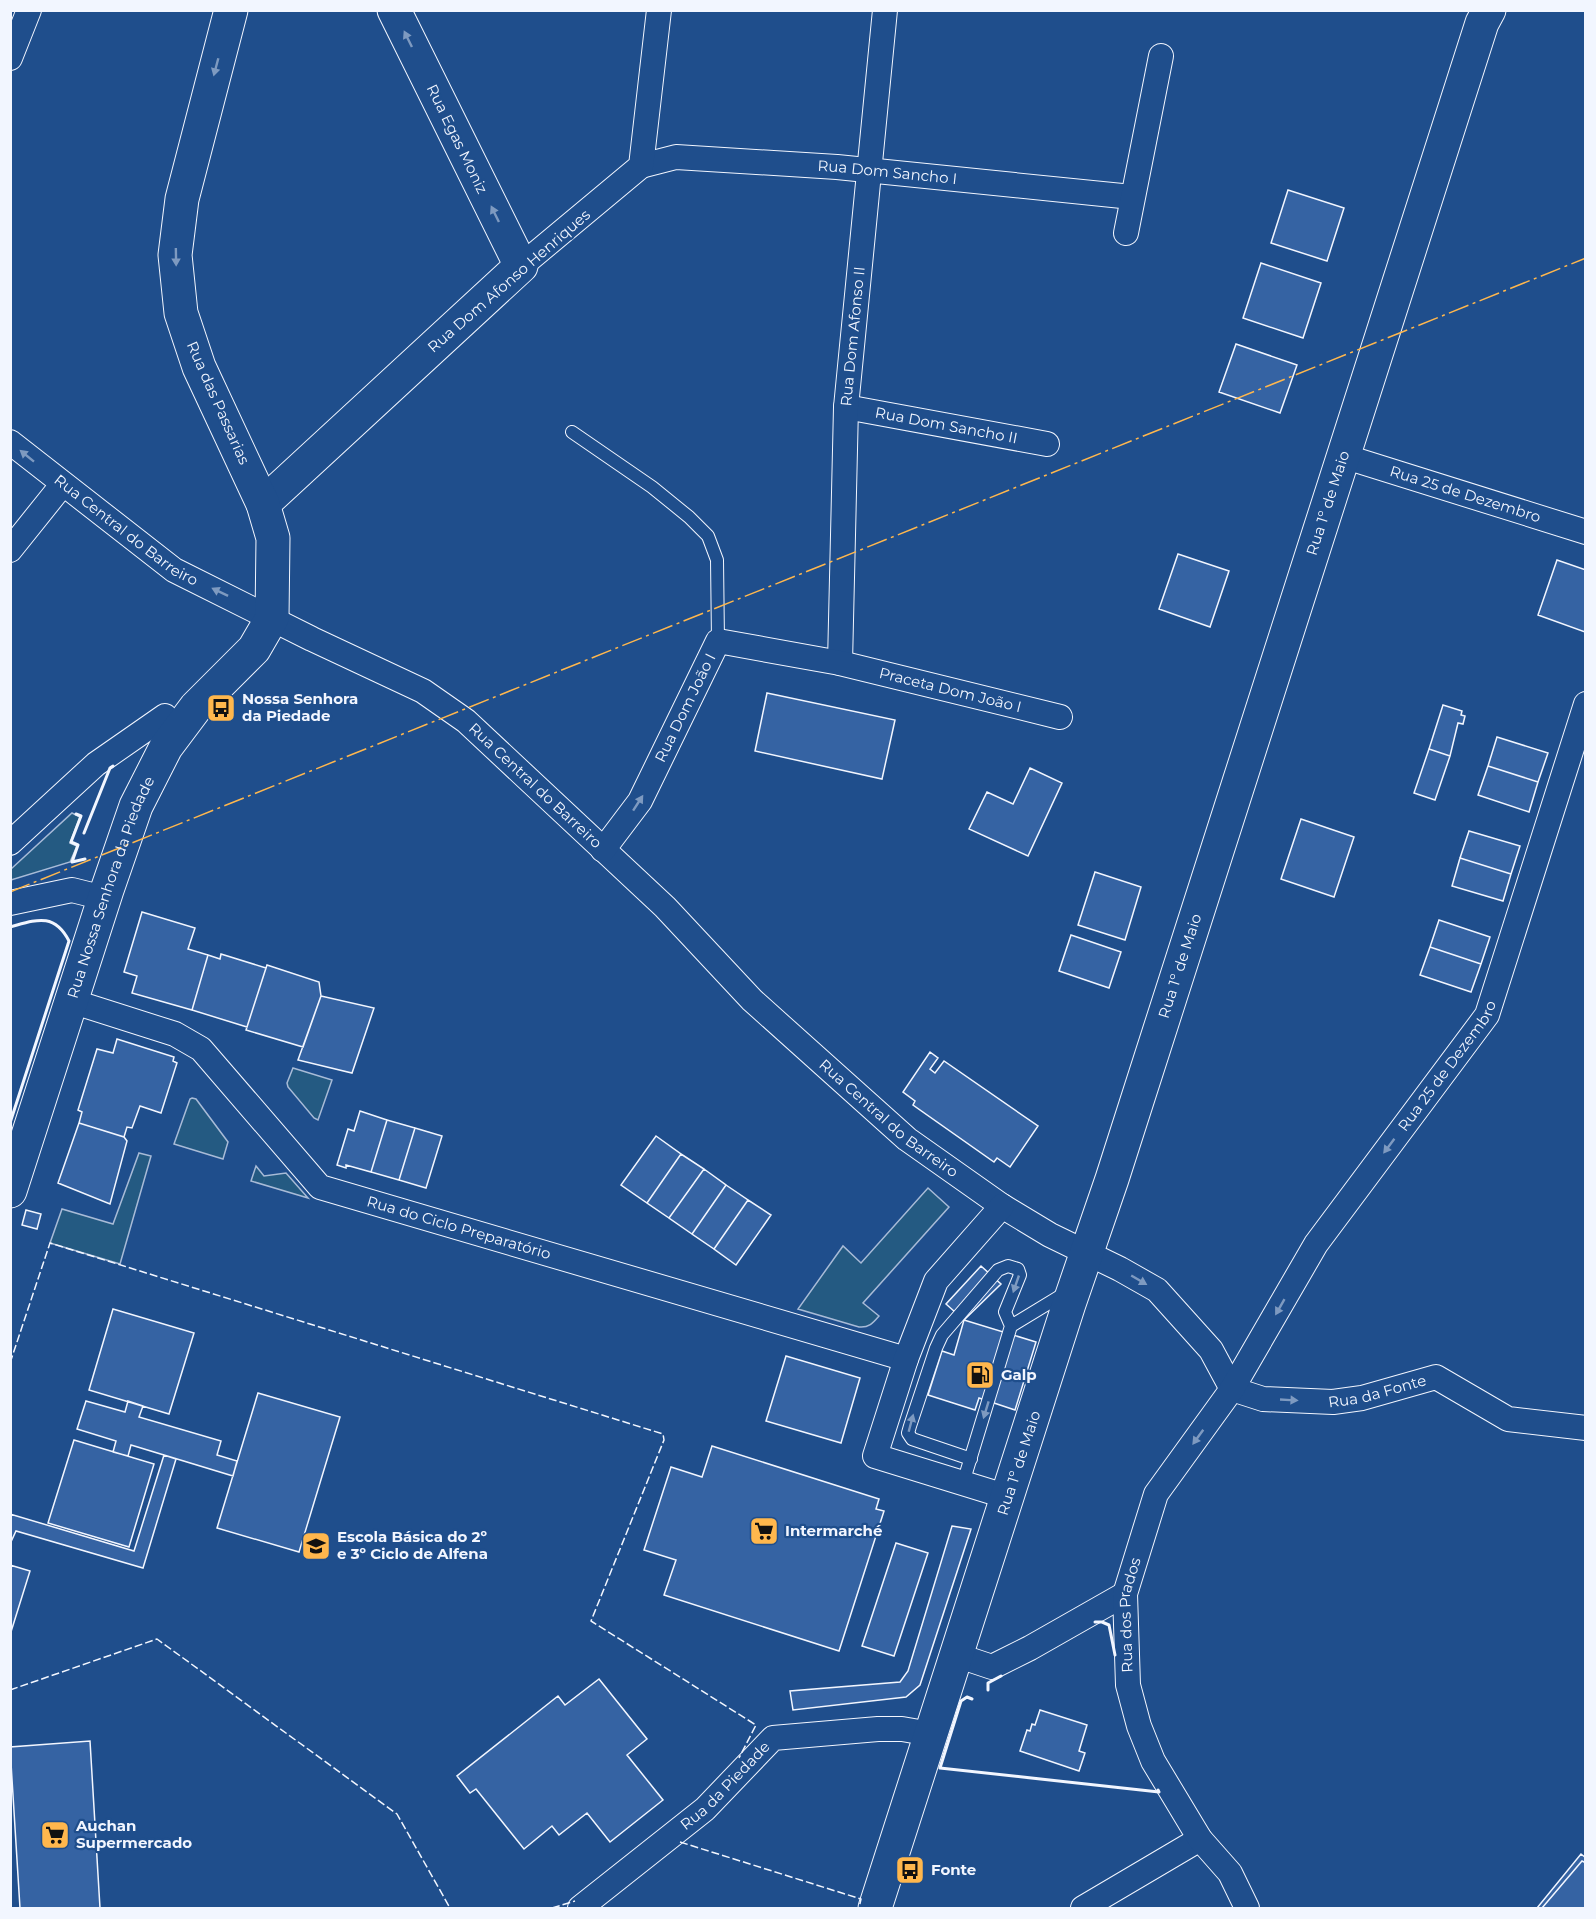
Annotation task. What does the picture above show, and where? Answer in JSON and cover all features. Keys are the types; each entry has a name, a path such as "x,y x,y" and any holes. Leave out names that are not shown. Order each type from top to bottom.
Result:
{"main road":[{"name":"Rua das Passarias","path":"231,10 182,198 175,255 181,313 199,367 264,504 273,538 272,618"},
{"name":"Rua Egas Moniz","path":"394,10 521,267"},
{"name":"Rua 1º de Maio","path":"875,1908 1484,15"},
{"name":"Rua Dom Afonso Henriques","path":"264,504 521,267"},
{"name":"Rua Nossa Senhora da Piedade","path":"10,1191 136,806 166,747 196,707 254,649 272,618"}],"street":[{"path":"10,58 29,10"},
{"path":"641,166 659,10"},
{"name":"Rua Dom Afonso II","path":"840,663 846,407 885,10"},
{"path":"1126,233 1161,56"},
{"name":"Rua Dom Sancho I","path":"641,166 676,157 868,169 1132,196"},
{"name":"Rua Dom Afonso Henriques","path":"521,267 641,166"},
{"name":"Rua Dom Sancho II","path":"846,407 1047,444"},
{"name":"Rua Central do Barreiro","path":"10,442 174,570 423,691 466,721 665,907 752,1000 907,1139 1002,1206 1050,1235 1120,1269 1156,1290 1211,1350 1232,1389"},
{"name":"Rua 25 de Dezembro","path":"1343,456 1586,532"},
{"path":"10,550 62,484"},
{"name":"Rua Dom João I","path":"603,850 640,801 718,640 840,663"},
{"name":"Praceta Dom João I","path":"840,663 1060,717"},
{"name":"Rua 25 de Dezembro","path":"1232,1389 1316,1244 1487,1015 1586,704"},
{"path":"10,843 96,764 165,716"},
{"path":"10,903 72,891 104,898"},
{"name":"Rua do Ciclo Preparatório","path":"71,1000 175,1034 201,1050 320,1187 906,1359"},
{"path":"1002,1206 936,1281 906,1359 875,1456 1008,1497"},
{"name":"Rua da Fonte","path":"1232,1389 1263,1399 1333,1402 1362,1398 1436,1377 1508,1419 1586,1428"},
{"name":"Rua dos Prados","path":"1232,1389 1156,1494 1125,1594 1128,1685 1139,1726 1153,1761 1200,1839 1230,1873 1247,1908"},
{"path":"956,1655 992,1667 1125,1594"},
{"name":"Rua da Piedade","path":"580,1908 705,1809 773,1738 878,1729 902,1729 931,1734"},
{"path":"1083,1908 1200,1839"}],"lane":[{"path":"572,432 652,487 689,516 708,536 717,560 718,640"},
{"path":"963,1483 971,1459 1011,1326 1005,1312 1020,1275 1018,1269 1008,1266 998,1270 942,1335 908,1433 912,1439 971,1459"},
{"path":"1011,1326 1076,1287"}],"shaded area":[{"path":"72,813 80,817 70,843 77,846 70,862 11,880 11,869"},
{"path":"293,1068 332,1080 318,1120 288,1087 287,1083"},
{"path":"192,1098 196,1099 228,1142 223,1159 174,1144"},
{"path":"139,1153 151,1156 120,1264 50,1243 62,1209 113,1224"},
{"path":"256,1166 264,1176 286,1173 308,1198 251,1181"},
{"path":"928,1188 949,1207 863,1303 879,1316 873,1323 866,1327 859,1327 798,1309 843,1246 861,1263"}],"building":[{"path":"1288,190 1344,208 1327,261 1271,243"},
{"path":"1261,263 1321,283 1303,338 1243,318"},
{"path":"1236,344 1297,365 1280,413 1219,392"},
{"path":"1178,554 1229,571 1210,627 1159,609"},
{"path":"1557,560 1586,570 1585,632 1538,615"},
{"path":"767,693 895,720 882,779 755,751"},
{"path":"1443,705 1462,711 1461,715 1465,716 1463,724 1458,723 1450,756 1429,749"},
{"path":"1497,737 1548,753 1538,782 1488,766"},
{"path":"1429,749 1450,756 1435,800 1414,793"},
{"path":"1488,766 1538,782 1529,812 1478,795"},
{"path":"1030,768 1062,783 1028,856 969,829 987,792 1013,804"},
{"path":"1301,819 1354,837 1334,897 1281,879"},
{"path":"1469,831 1520,846 1511,874 1460,858"},
{"path":"1460,858 1511,874 1503,901 1452,886"},
{"path":"1095,872 1141,887 1125,940 1078,925"},
{"path":"142,912 195,928 188,949 208,955 192,1010 132,993 137,976 124,972"},
{"path":"1439,920 1490,937 1481,964 1430,947"},
{"path":"1071,935 1121,952 1109,988 1059,971"},
{"path":"1430,947 1481,964 1471,992 1420,975"},
{"path":"221,954 266,968 247,1027 192,1010 208,955 220,959"},
{"path":"267,965 319,982 321,996 303,1047 246,1030"},
{"path":"321,996 374,1008 352,1073 298,1060"},
{"path":"117,1039 174,1057 173,1061 177,1063 161,1113 140,1106 132,1128 127,1127 124,1137 79,1123 82,1112 78,1110 97,1049 113,1053"},
{"path":"930,1052 938,1058 930,1069 935,1073 944,1061 1038,1126 1010,1167 997,1158 994,1162 913,1105 915,1101 903,1092"},
{"path":"360,1111 387,1120 371,1172 346,1165 346,1168 337,1165 348,1129 354,1131"},
{"path":"387,1120 415,1128 399,1180 371,1172"},
{"path":"79,1123 124,1137 127,1141 110,1204 58,1183"},
{"path":"415,1128 442,1136 426,1188 399,1180"},
{"path":"656,1136 681,1154 647,1203 621,1185"},
{"path":"681,1154 704,1169 669,1218 647,1203"},
{"path":"704,1169 726,1185 692,1234 669,1218"},
{"path":"726,1185 748,1200 714,1249 692,1234"},
{"path":"748,1200 771,1215 736,1265 714,1249"},
{"path":"26,1210 41,1214 37,1229 22,1225"},
{"path":"981,1266 1001,1284 964,1320 946,1304"},
{"path":"113,1309 194,1333 169,1414 89,1390"},
{"name":"Galp","path":"964,1320 1036,1342 1015,1410 979,1398 975,1410 928,1395 942,1351 954,1355"},
{"path":"786,1356 860,1378 841,1443 766,1421"},
{"path":"258,1393 340,1417 299,1552 217,1528"},
{"path":"86,1401 125,1412 128,1401 143,1406 139,1417 221,1441 217,1455 237,1461 233,1476 131,1445 128,1456 113,1452 116,1441 77,1429"},
{"path":"74,1440 154,1464 129,1547 48,1523"},
{"name":"Intermarché","path":"712,1446 879,1499 876,1509 884,1511 839,1651 664,1595 676,1560 644,1550 671,1467 702,1477"},
{"path":"164,1455 176,1459 143,1568 16,1531 10,1544 10,1514 134,1551"},
{"path":"952,1526 971,1529 920,1685 906,1697 793,1710 790,1691 900,1682 908,1671"},
{"path":"896,1543 928,1553 894,1656 862,1646"},
{"path":"10,1565 30,1571 10,1635"},
{"path":"599,1679 647,1739 627,1755 663,1800 610,1842 587,1813 559,1835 552,1826 524,1849 476,1789 470,1793 457,1776 558,1696 565,1705"},
{"path":"1040,1710 1087,1725 1079,1751 1085,1753 1079,1771 1020,1751 1027,1730 1030,1731 1032,1724 1035,1725"},
{"name":"Auchan Supermercado","path":"90,1741 100,1908 20,1908 10,1747"},
{"path":"1581,1854 1586,1858 1586,1863 1582,1861 1542,1908 1537,1908"},
{"path":"1582,1861 1586,1863 1586,1908 1542,1908"}],"fence":[{"path":"10,1363 50,1243 663,1434 664,1440 591,1621 756,1725 739,1758"},
{"path":"10,1690 157,1639 397,1814 450,1908"},
{"path":"680,1842 861,1899 859,1908"},
{"path":"552,1908 575,1901"}],"wall":[{"path":"84,833 110,768 113,766"},
{"path":"76,814 81,816 71,842 78,845 72,862 85,859"},
{"path":"10,927 44,920 57,926 69,941 10,1123"},
{"path":"1095,1622 1109,1625 1115,1655"},
{"path":"988,1690 988,1683 1001,1676"},
{"path":"972,1699 967,1697 961,1701 940,1768 1159,1792 1158,1790"}],"power":[{"path":"10,892 1586,258"}],"place":[{"name":"Nossa Senhora da Piedade","path":"221,708"},
{"name":"Galp","path":"980,1375"},
{"name":"Intermarché","path":"764,1531"},
{"name":"Escola Básica do 2º e 3º Ciclo de Alfena","path":"316,1546"},
{"name":"Auchan Supermercado","path":"55,1835"},
{"name":"Fonte","path":"910,1870"}]}
